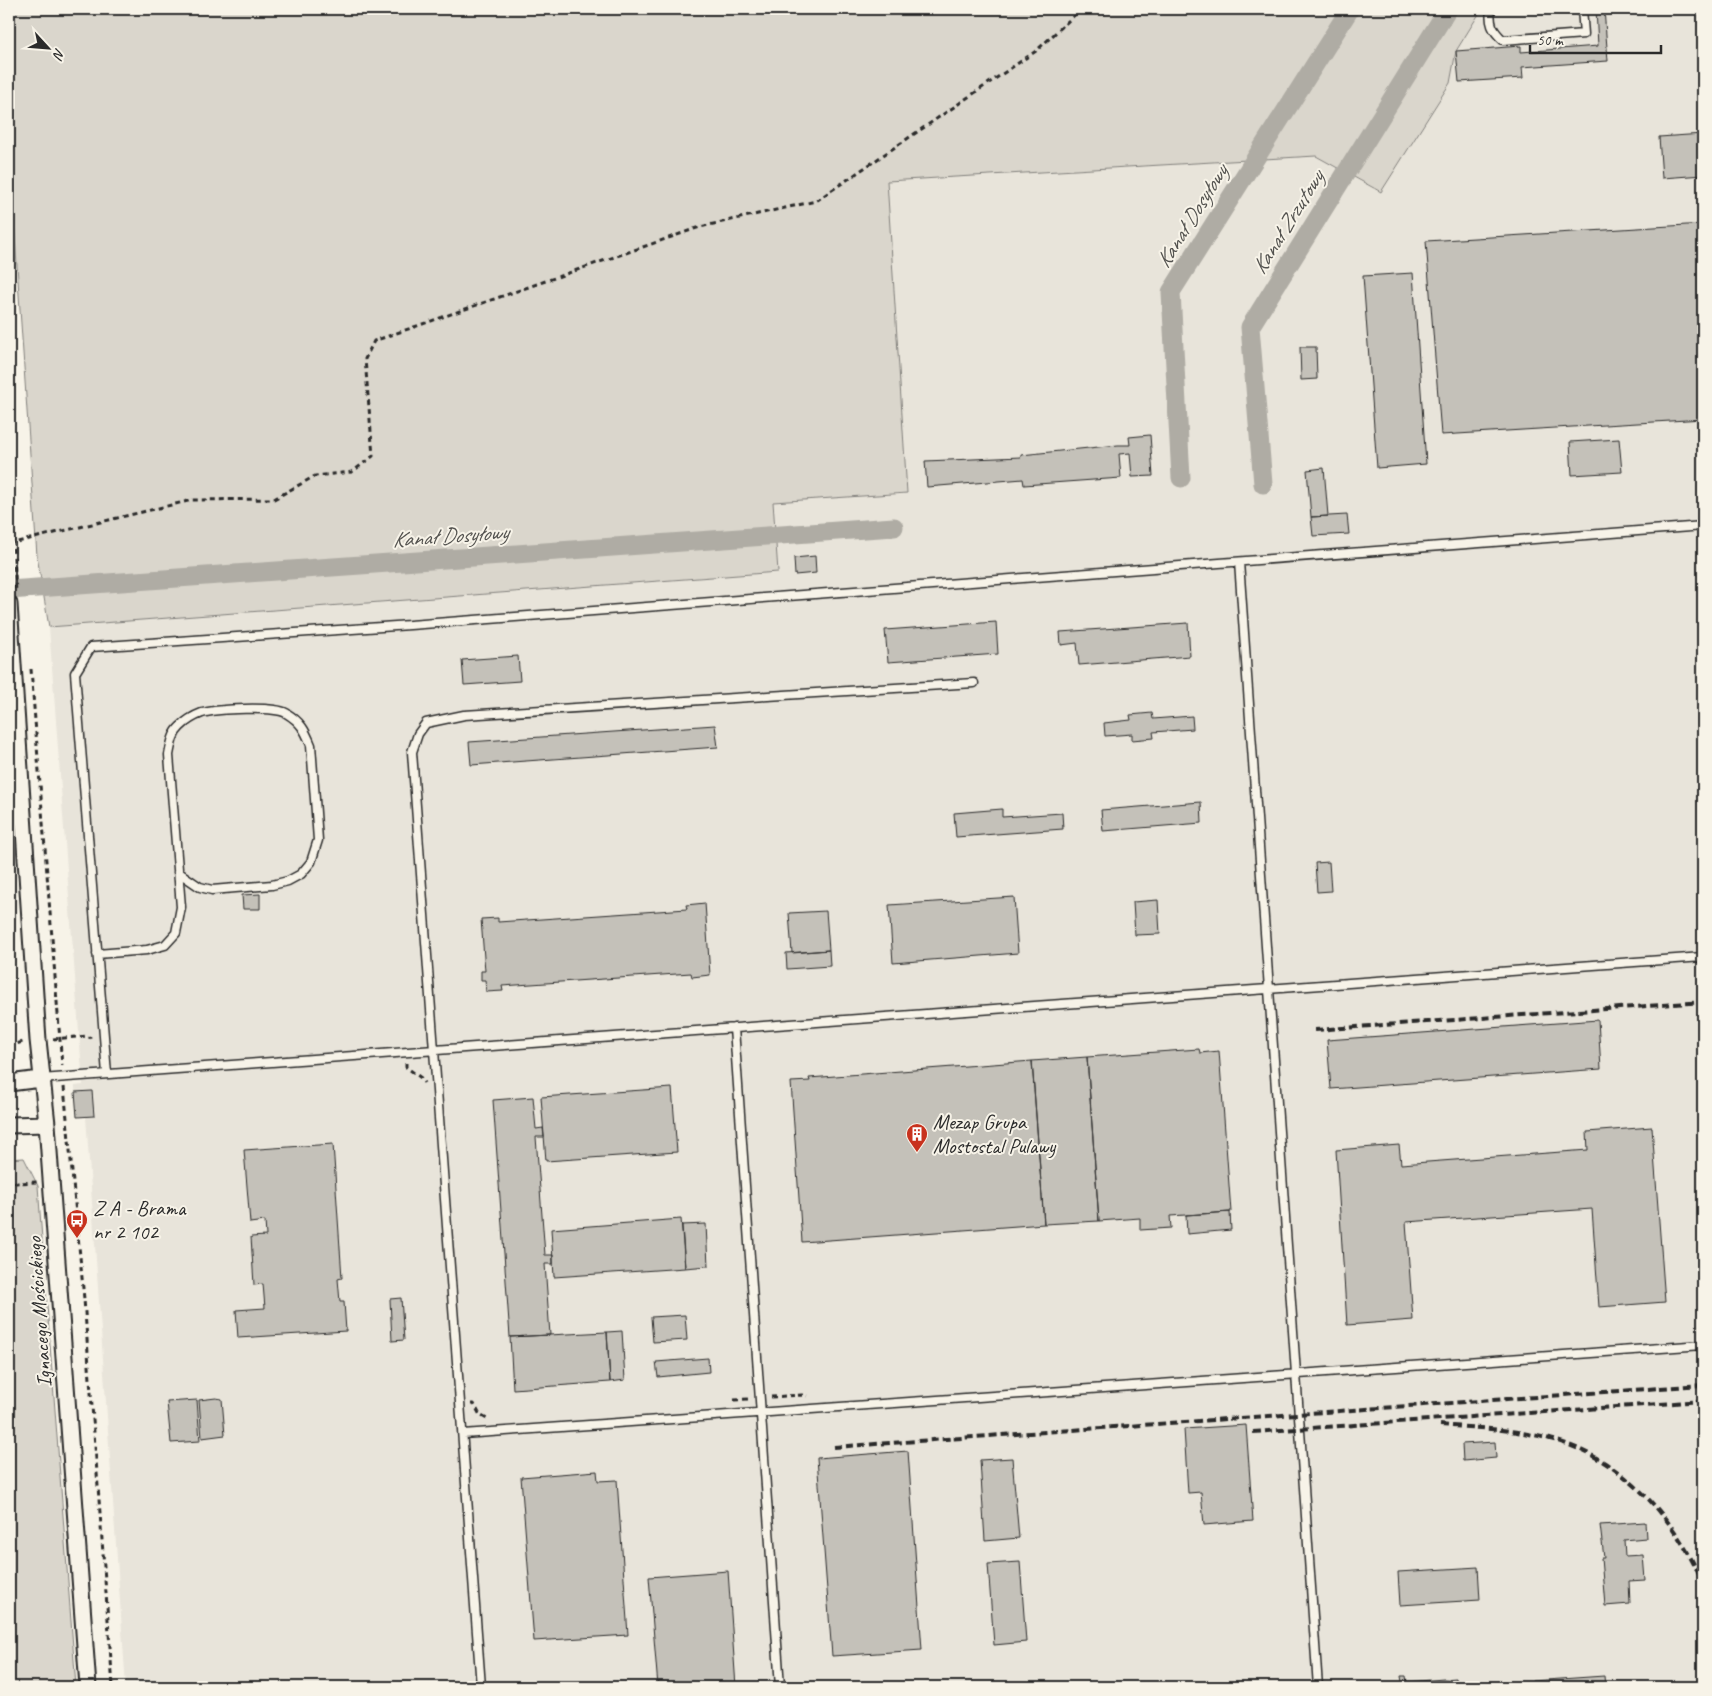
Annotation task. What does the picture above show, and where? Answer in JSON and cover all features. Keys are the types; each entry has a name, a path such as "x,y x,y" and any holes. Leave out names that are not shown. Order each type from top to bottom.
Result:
{"street":[{"name":"Ignacego Mościckiego","path":"9,610 13,725 41,1079 47,1124 88,1687"},
{"path":"9,1083 41,1079"},
{"path":"9,1125 47,1124"}],"lane":[{"path":"1491,9 1490,20 1494,32 1503,40 1584,34 1582,9"},
{"path":"106,1074 75,673 91,647 410,625 1703,526"},
{"path":"1239,562 1318,1687"},
{"path":"481,1687 412,752 418,734 426,723 464,715 974,683"},
{"path":"97,954 147,950 166,945 176,933 181,907 178,872 169,755 171,742 178,728 202,713 220,711 271,709 284,712 297,720 306,730 311,745 318,840 311,862 301,874 288,881 272,885 212,890 200,887 178,872"},
{"path":"41,1079 1703,958"},
{"path":"734,1028 780,1687"},
{"path":"463,1434 1703,1345"}],"path":[{"path":"11,544 192,500 274,499 314,476 352,472 373,456 365,359 374,340 700,227 816,201 1036,51 1081,9"},
{"path":"9,476 11,544 14,562"},
{"path":"29,660 63,1078 84,1299 113,1687"},
{"path":"9,1174 16,1183 42,1181"}],"shaded area":[{"path":"9,9 1482,9 1456,51 1450,83 1381,192 1316,156 887,181 907,493 773,502 778,572 49,627 37,556 9,149"},
{"path":"1482,9 1703,9 1703,1687 126,1687 86,1117 77,1117 75,1086 83,1085 49,627 778,572 773,502 907,493 886,181 1316,156 1380,192 1450,83 1456,51"},
{"path":"24,1158 38,1186 76,1687 9,1687 9,1159"}],"building":[{"path":"1596,9 1604,9 1608,61 1522,67 1523,78 1459,82 1456,51 1521,46 1521,52 1598,46"},
{"path":"1703,134 1703,175 1662,178 1659,137"},
{"path":"1703,224 1703,419 1441,435 1426,241"},
{"path":"1413,273 1426,464 1377,468 1363,276"},
{"path":"1300,347 1316,347 1317,379 1301,380"},
{"path":"1150,435 1153,476 1132,477 1130,453 1119,454 1121,478 1024,485 1023,479 927,487 925,461 1021,457 1021,455 1130,445 1129,437"},
{"path":"1619,439 1622,472 1572,475 1570,442"},
{"path":"1324,468 1328,516 1311,517 1307,470"},
{"path":"1347,515 1349,534 1313,536 1311,517"},
{"path":"815,556 816,573 795,575 794,558"},
{"path":"996,622 998,654 888,662 885,630"},
{"path":"1188,623 1190,656 1079,665 1077,643 1061,645 1060,632"},
{"path":"518,656 520,681 464,685 462,660"},
{"path":"1152,713 1153,719 1192,716 1193,729 1153,732 1154,738 1132,740 1132,734 1105,736 1104,723 1131,720 1130,715"},
{"path":"715,725 718,747 471,765 469,742"},
{"path":"1201,802 1202,823 1103,831 1101,810"},
{"path":"1002,809 1002,817 1062,813 1063,829 956,837 954,813"},
{"path":"1329,862 1331,891 1317,892 1315,863"},
{"path":"260,894 260,909 243,909 242,895"},
{"path":"1014,897 1018,953 893,963 889,905"},
{"path":"1158,900 1160,934 1135,935 1133,902"},
{"path":"705,903 710,975 692,977 691,973 502,986 503,991 486,992 485,980 481,980 481,971 485,971 481,919 498,918 498,922 687,909 686,905"},
{"path":"826,911 829,950 792,953 789,913"},
{"path":"829,950 830,966 787,969 786,953"},
{"path":"1598,1020 1601,1069 1331,1089 1327,1040"},
{"path":"1199,1049 1200,1053 1219,1051 1231,1212 1170,1216 1171,1228 1140,1230 1140,1218 1099,1221 1087,1057"},
{"path":"1087,1057 1099,1221 1044,1224 1032,1061"},
{"name":"Mezap Grupa Mostostal Pulawy","path":"1032,1061 1044,1224 802,1242 791,1082 810,1081 809,1078"},
{"path":"672,1088 677,1152 546,1161 541,1097"},
{"path":"92,1091 94,1116 77,1117 75,1092"},
{"path":"533,1097 536,1129 543,1128 544,1137 536,1137 545,1255 553,1255 553,1264 545,1264 550,1335 510,1337 493,1100"},
{"path":"1652,1127 1665,1302 1599,1307 1592,1209 1406,1222 1413,1320 1347,1325 1336,1150 1399,1145 1401,1164 1588,1150 1587,1132"},
{"path":"333,1144 342,1278 338,1279 340,1302 344,1302 346,1331 238,1338 236,1310 265,1308 263,1284 254,1285 251,1237 266,1236 265,1221 250,1223 244,1150"},
{"path":"1230,1212 1231,1230 1187,1234 1186,1215"},
{"path":"681,1219 685,1268 554,1277 551,1229"},
{"path":"706,1224 708,1266 685,1268 682,1225"},
{"path":"401,1298 404,1340 392,1341 390,1299"},
{"path":"685,1315 687,1340 653,1342 651,1317"},
{"path":"622,1331 625,1380 610,1382 607,1332"},
{"path":"607,1332 610,1382 513,1389 510,1337"},
{"path":"708,1358 709,1372 658,1377 656,1362"},
{"path":"222,1399 225,1435 202,1438 199,1400"},
{"path":"197,1400 200,1441 171,1443 167,1402"},
{"path":"1246,1425 1253,1521 1204,1525 1201,1492 1188,1493 1184,1429"},
{"path":"1495,1442 1496,1458 1463,1461 1462,1444"},
{"path":"908,1451 922,1650 832,1656 817,1458"},
{"path":"1012,1458 1019,1538 985,1541 980,1460"},
{"path":"597,1471 598,1481 617,1480 628,1635 534,1641 521,1477"},
{"path":"1645,1522 1646,1538 1624,1540 1625,1556 1643,1555 1645,1580 1629,1581 1630,1604 1605,1606 1601,1558 1604,1558 1600,1525"},
{"path":"1020,1562 1026,1642 994,1645 988,1564"},
{"path":"1478,1567 1480,1600 1400,1605 1398,1572"},
{"path":"728,1571 736,1687 658,1687 649,1577"},
{"path":"1401,1676 1406,1676 1407,1682 1456,1678 1457,1687 1405,1687"},
{"path":"1604,1676 1605,1687 1532,1687 1532,1681"}],"waterway":[{"name":"Kanał Dosyłowy","path":"1181,478 1171,292 1350,9"},
{"name":"Kanał Zrzutowy","path":"1263,484 1250,327 1448,9"},
{"name":"Kanał Dosyłowy","path":"9,590 894,527"}],"railway":[{"path":"1315,1030 1703,1002"},
{"path":"834,1447 1703,1385"},
{"path":"1253,1432 1703,1401"},
{"path":"1440,1425 1523,1433 1550,1439 1576,1448 1600,1460 1622,1475 1661,1514 1678,1536 1703,1584"}],"place":[{"name":"Mezap Grupa Mostostal Pulawy","path":"917,1153"},
{"name":"Z A - Brama nr 2 102","path":"77,1239"}]}
